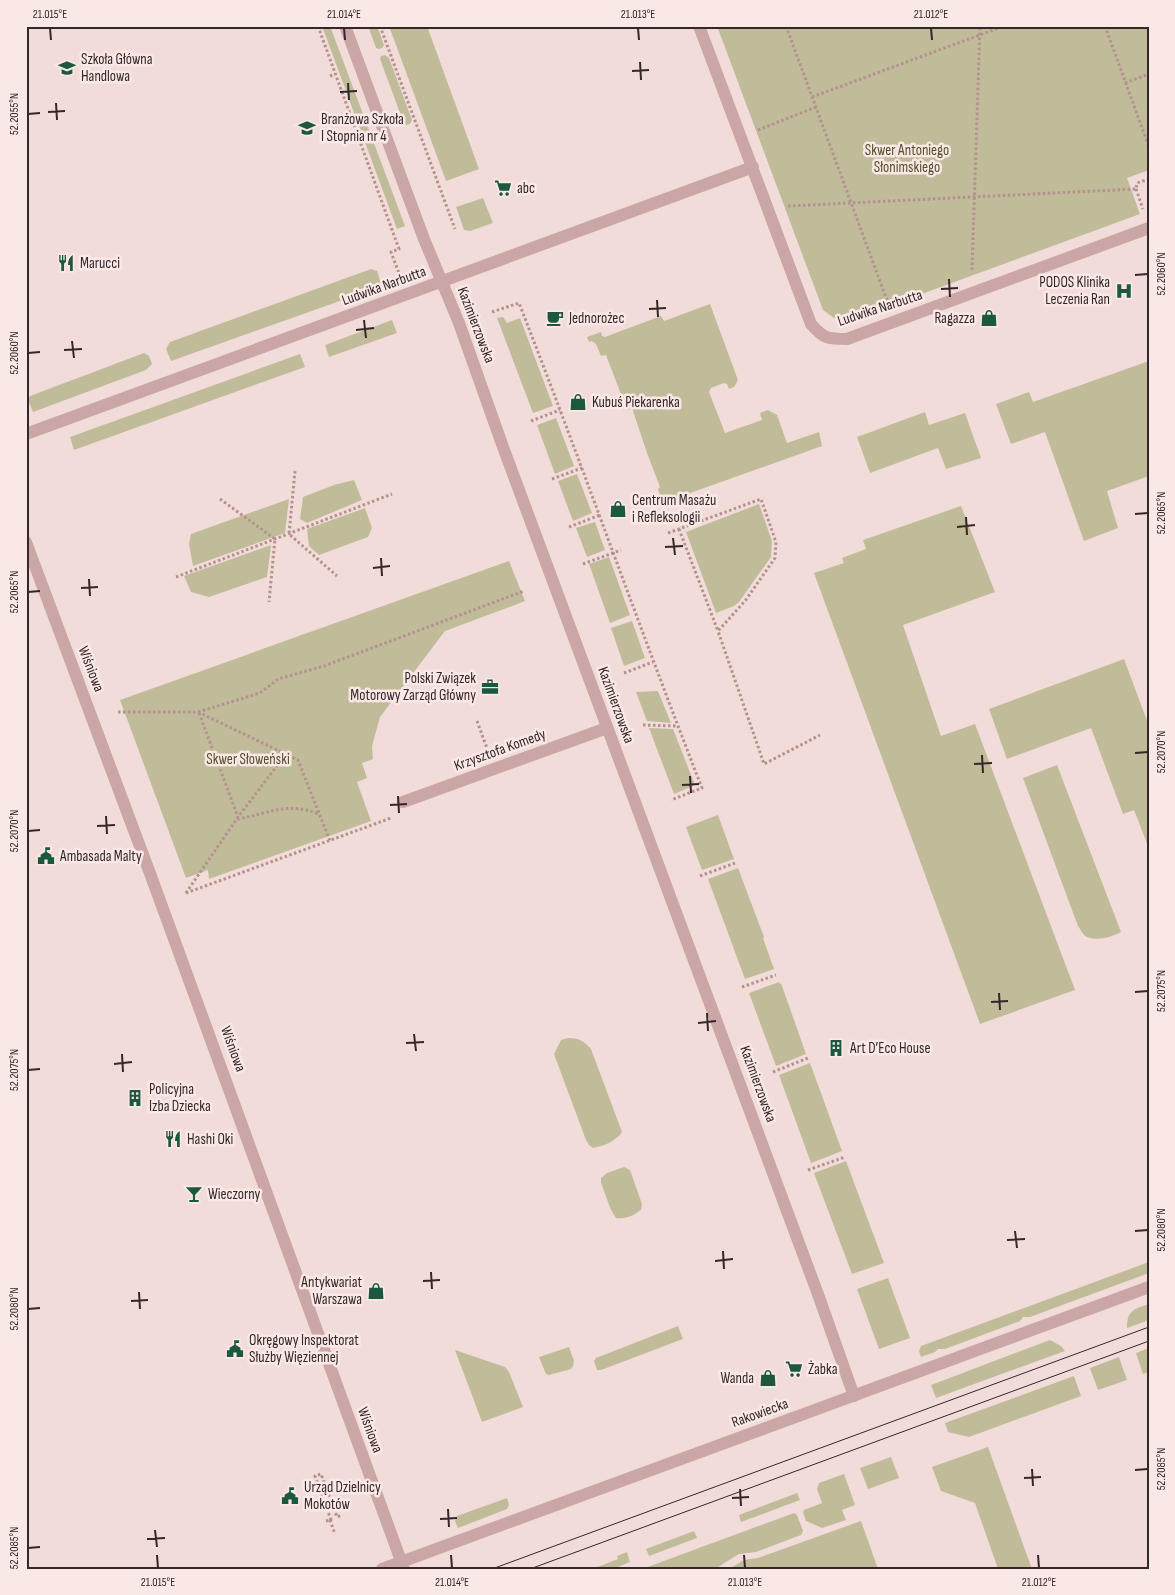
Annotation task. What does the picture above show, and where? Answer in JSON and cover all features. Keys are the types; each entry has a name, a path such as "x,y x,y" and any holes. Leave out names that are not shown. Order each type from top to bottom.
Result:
{"street":[{"name":"Kazimierzowska","path":"345,26 434,266 459,322 854,1396"},
{"name":"Ludwika Narbutta","path":"699,26 811,324 821,336 847,339 1149,228"},
{"name":"Ludwika Narbutta","path":"26,434 753,167"},
{"name":"Wiśniowa","path":"26,542 172,931 403,1565"},
{"name":"Krzysztofa Komedy","path":"404,802 607,728"},
{"name":"Rakowiecka","path":"382,1569 403,1565 1149,1288"}],"path":[{"path":"318,26 399,249 391,252 401,279"},
{"path":"380,26 455,229"},
{"path":"786,26 889,306"},
{"path":"972,275 980,26"},
{"path":"812,97 1004,26"},
{"path":"1105,26 1149,147"},
{"path":"330,76 335,74"},
{"path":"1125,83 1149,74"},
{"path":"756,131 816,107"},
{"path":"1143,210 1136,189 1137,183 1149,179"},
{"path":"784,207 1136,189"},
{"path":"492,312 519,303 702,788 671,800"},
{"path":"531,421 560,410"},
{"path":"552,479 582,468"},
{"path":"289,534 295,471"},
{"path":"176,576 392,494"},
{"path":"220,499 275,539"},
{"path":"668,533 761,499 776,542 775,558 745,601 718,631"},
{"path":"570,526 600,515"},
{"path":"680,529 764,764 820,735"},
{"path":"289,534 337,576"},
{"path":"269,602 275,539"},
{"path":"583,564 621,550"},
{"path":"118,712 198,712 260,694 278,679 324,666 524,591"},
{"path":"624,673 653,662"},
{"path":"198,712 298,760 330,841"},
{"path":"198,712 237,818"},
{"path":"477,721 485,744"},
{"path":"643,724 678,726"},
{"path":"286,754 237,818 186,893 395,817"},
{"path":"237,818 278,809 300,809 320,814"},
{"path":"700,876 736,863"},
{"path":"742,987 776,975"},
{"path":"773,1072 808,1058"},
{"path":"808,1170 845,1157"},
{"path":"335,1534 328,1521 315,1476 321,1474 337,1517 342,1515"}],"green space":[{"path":"322,26 330,26 405,226 397,229"},
{"path":"368,26 377,26 384,45 382,48 376,48"},
{"path":"389,26 427,26 479,169 446,181"},
{"name":"Skwer Antoniego Słonimskiego","path":"717,26 1149,26 1149,170 1127,178 1140,214 889,306 845,320 834,318 823,310"},
{"path":"385,55 389,58 412,120 410,124 406,125 403,121 380,59 381,56"},
{"path":"483,198 493,223 470,231 464,230 456,207"},
{"path":"371,269 377,271 382,286 171,361 166,349 170,342"},
{"path":"710,304 738,380 734,387 729,389 727,384 724,383 711,388 709,392 725,433 762,420 760,413 768,410 777,415 787,443 819,432 822,446 662,503 658,489 660,487 632,408 627,410 606,355 601,356 596,344 592,341 589,342 587,337 601,332 602,336 605,337 661,316 664,321"},
{"path":"503,317 507,323 520,318 553,406 533,413 497,318"},
{"path":"392,320 397,333 329,357 325,345"},
{"path":"144,353 149,356 152,364 146,370 33,412 28,400 30,396"},
{"path":"300,354 305,367 74,450 70,437"},
{"path":"1149,361 1149,476 1107,491 1118,528 1084,541 1045,432 1011,444 996,404 1029,392 1033,402"},
{"path":"925,412 929,425 965,413 981,458 946,469 938,448 870,473 857,437"},
{"path":"556,418 574,466 555,474 537,425"},
{"path":"577,474 592,513 573,521 558,481"},
{"path":"354,480 362,500 307,523 300,519 303,497 334,485"},
{"path":"289,499 285,533 193,566 189,544 191,534"},
{"path":"759,504 772,541 771,557 739,602 716,613 686,532"},
{"path":"961,506 995,592 903,625 941,736 975,724 1075,990 980,1024 814,573 844,563 842,558 866,549 863,540"},
{"path":"365,508 372,528 368,537 319,555 309,546 307,529"},
{"path":"595,522 605,550 587,557 576,528"},
{"path":"271,545 267,577 209,597 191,592 184,576"},
{"path":"609,557 630,615 610,623 589,564"},
{"name":"Skwer Słoweński","path":"509,561 525,601 445,631 380,717 372,746 373,759 362,763 367,778 357,782 371,821 209,879 208,870 186,878 120,700"},
{"path":"632,621 645,658 624,666 611,628"},
{"path":"1124,659 1149,726 1148,846 1134,810 1123,814 1091,728 1007,759 989,709"},
{"path":"658,691 671,723 647,721 636,692"},
{"path":"649,728 673,729 695,785 674,794"},
{"path":"1057,765 1121,932 1109,937 1089,938 1085,936 1078,926 1023,778"},
{"path":"718,815 734,859 702,870 686,827"},
{"path":"738,868 774,969 745,979 708,879"},
{"path":"779,982 781,983 806,1054 776,1066 749,993"},
{"path":"568,1038 581,1040 591,1049 622,1132 609,1143 601,1146 593,1148 586,1140 554,1054 561,1040"},
{"path":"810,1063 842,1151 811,1163 779,1075"},
{"path":"846,1161 884,1263 852,1274 814,1173"},
{"path":"624,1167 630,1170 642,1204 641,1210 635,1214 616,1218 611,1210 601,1178 607,1173"},
{"path":"1149,1262 1149,1273 1030,1317 1023,1317 1020,1321 945,1349 938,1349 921,1357 919,1351 921,1346"},
{"path":"888,1278 910,1338 879,1349 857,1289"},
{"path":"1149,1304 1149,1320 1127,1328 1128,1317 1132,1311"},
{"path":"678,1326 683,1339 597,1370 594,1361 596,1358"},
{"path":"1050,1340 1061,1346 1065,1351 936,1398 931,1385"},
{"path":"569,1347 574,1361 571,1369 549,1375 546,1374 539,1357"},
{"path":"1149,1348 1149,1372 1143,1374 1136,1353"},
{"path":"455,1350 505,1367 509,1372 523,1407 482,1422"},
{"path":"1119,1357 1127,1380 1098,1390 1090,1368"},
{"path":"1074,1376 1081,1396 969,1437 948,1432 945,1423"},
{"path":"988,1447 1032,1569 998,1569 975,1503 941,1491 932,1467"},
{"path":"891,1457 899,1478 868,1489 860,1468"},
{"path":"844,1474 855,1505 842,1510 846,1520 822,1528 806,1521 804,1510 822,1503 817,1489 819,1483"},
{"path":"797,1493 800,1500 741,1522 739,1515"},
{"path":"507,1498 509,1505 507,1509 458,1528 455,1521 457,1516"},
{"path":"794,1513 797,1515 803,1531 801,1535 756,1552 739,1554 715,1569 642,1569"},
{"path":"861,1521 878,1569 729,1569 744,1560 758,1558"},
{"path":"694,1531 697,1538 649,1556 646,1549"},
{"path":"627,1552 630,1562 613,1569 592,1569 618,1559 617,1556"}],"tram line":[{"path":"492,1569 1149,1327"},
{"path":"530,1569 1149,1341"}],"place":[{"name":"Szkoła Główna Handlowa","path":"67,68"},
{"name":"Branżowa Szkoła I Stopnia nr 4","path":"307,128"},
{"name":"abc","path":"503,188"},
{"name":"Marucci","path":"66,263"},
{"name":"PODOS Klinika Leczenia Ran","path":"1124,291"},
{"name":"Jednorożec","path":"555,318"},
{"name":"Ragazza","path":"989,318"},
{"name":"Kubuś Piekarenka","path":"578,402"},
{"name":"Centrum Masażu i Refleksologii","path":"618,509"},
{"name":"Polski Związek Motorowy Zarząd Główny","path":"490,687"},
{"name":"Ambasada Malty","path":"46,856"},
{"name":"Art D’Eco House","path":"836,1048"},
{"name":"Policyjna Izba Dziecka","path":"135,1098"},
{"name":"Hashi Oki","path":"173,1139"},
{"name":"Wieczorny","path":"194,1194"},
{"name":"Antykwariat Warszawa","path":"376,1291"},
{"name":"Okręgowy Inspektorat Służby Więziennej","path":"235,1349"},
{"name":"Żabka","path":"794,1369"},
{"name":"Wanda","path":"768,1378"},
{"name":"Urząd Dzielnicy Mokotów","path":"290,1496"}]}
